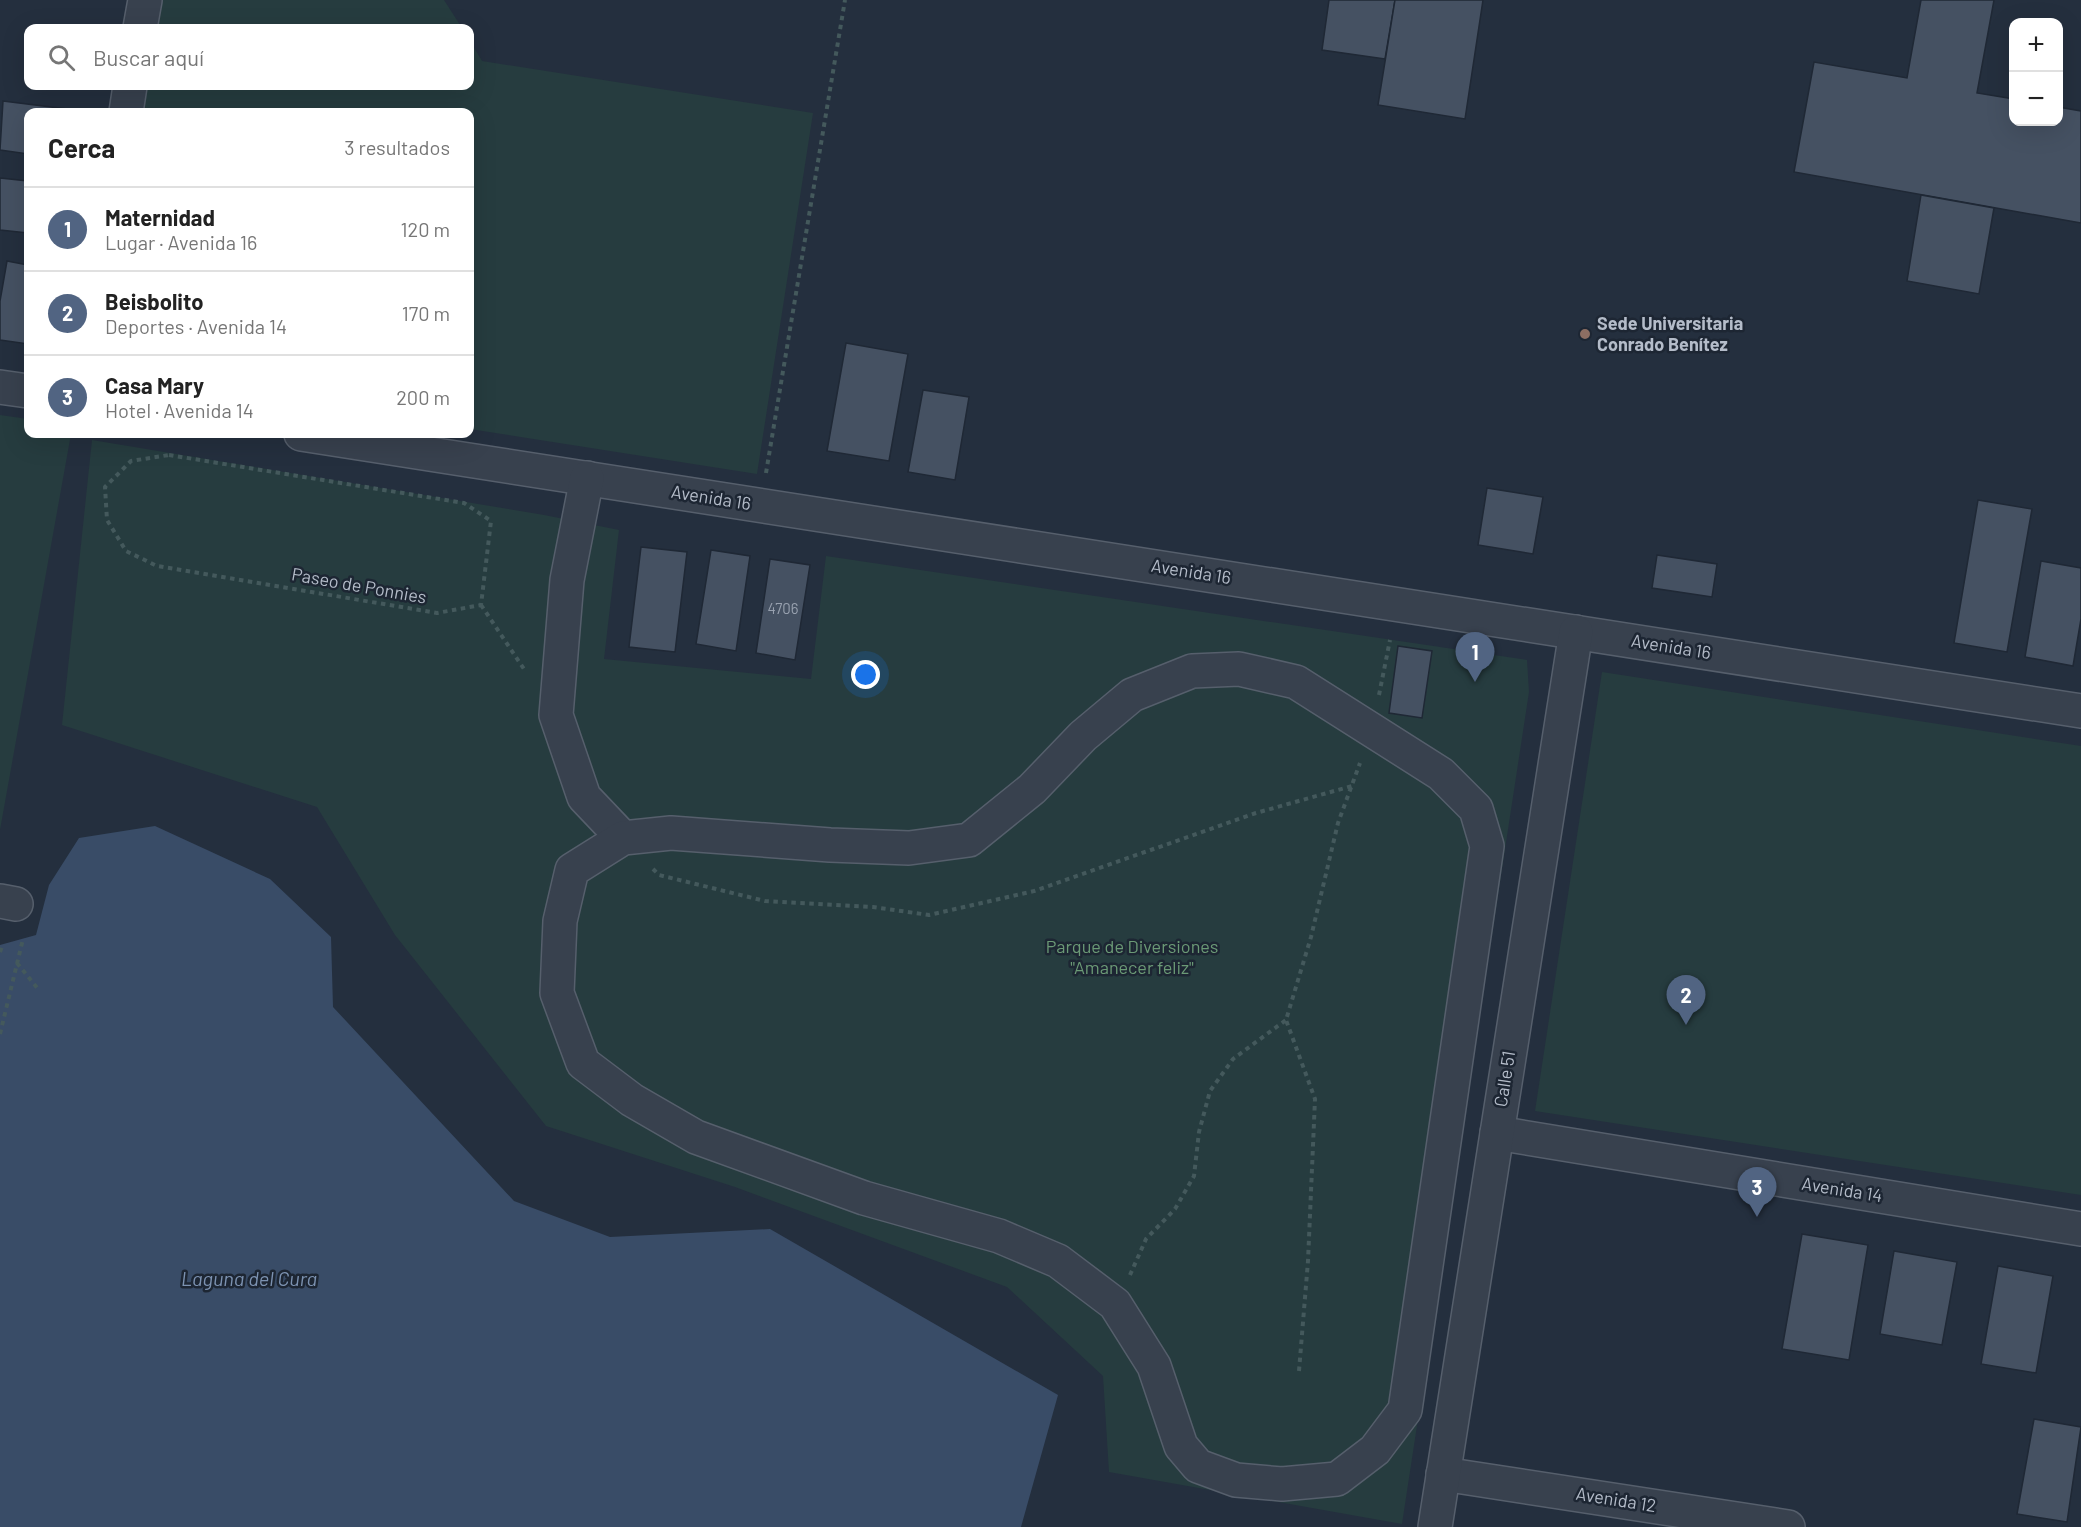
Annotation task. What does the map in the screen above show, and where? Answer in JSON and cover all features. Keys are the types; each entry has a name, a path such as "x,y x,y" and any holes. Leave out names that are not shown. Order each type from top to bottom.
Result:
{"street":[{"path":"141,24 145,0"},
{"path":"127,108 129,90"},
{"path":"0,387 24,390"},
{"name":"Avenida 16","path":"327,438 2081,711"},
{"path":"587,478 567,580 556,715 584,797 623,838"},
{"name":"Calle 51","path":"1435,1527 1576,632"},
{"path":"1239,669 1296,682 1441,774 1476,809 1487,846 1405,1410 1375,1450 1337,1479 1282,1484 1236,1480 1198,1466 1180,1446 1154,1366 1115,1304 1058,1261 999,1236 864,1198 696,1137 632,1100 583,1063 557,993 560,921 572,870 623,838 671,833 809,844 909,848 969,840 1032,789 1083,736 1132,695 1192,671 1239,669"},
{"name":"Avenida 14","path":"1497,1133 2081,1229"},
{"name":"Avenida 12","path":"1443,1474 1788,1527"}],"path":[{"path":"760,505 845,0"},
{"name":"Paseo de Ponnies","path":"169,455 464,503 491,521 481,605 437,613 157,566 126,551 107,520 105,487 131,461 169,455"},
{"path":"481,605 556,715"},
{"path":"1115,1304 1142,1254 1146,1239 1176,1209 1194,1176 1199,1132 1210,1091 1233,1059 1286,1020 1311,937 1338,823 1371,731 1390,640"},
{"path":"0,1034 23,939"},
{"path":"0,952 3,944"},
{"path":"17,962 39,990"},
{"path":"1286,1020 1315,1099 1308,1261 1299,1371"}],"green space":[{"path":"158,0 444,0 459,24 154,24"},
{"path":"474,48 482,61 813,113 757,474 474,430 474,108 141,108 143,90 474,90"},
{"path":"0,415 24,418 24,438 70,438 0,830"},
{"name":"Parque de Diversiones \"Amanecer feliz\"","path":"92,440 544,515 619,530 604,659 811,679 826,556 1527,660 1529,692 1402,1524 1109,1472 1103,1376 1007,1287 735,1187 546,1126 395,935 317,807 62,725"},
{"path":"1602,672 2081,746 2081,1195 1535,1111"}],"water":[{"name":"Laguna del Cura","path":"155,826 270,879 331,937 333,1007 514,1201 610,1237 770,1229 1058,1395 1021,1527 0,1527 0,945 36,935 49,885 79,838"}],"building":[{"path":"1329,0 1395,0 1385,59 1322,50"},
{"path":"1395,0 1483,0 1465,119 1378,105"},
{"path":"1921,0 1994,0 1977,93 2009,98 2009,126 2063,126 2063,108 2081,111 2081,223 1794,172 1814,62 1907,78"},
{"path":"3,101 59,108 24,108 24,153 0,150"},
{"path":"0,178 24,181 24,233 0,230"},
{"path":"1921,195 1994,208 1979,294 1907,281"},
{"path":"7,261 24,264 24,343 0,340 0,301"},
{"path":"846,343 908,354 889,461 827,451"},
{"path":"923,390 969,397 955,480 908,472"},
{"path":"1487,488 1543,497 1533,554 1478,545"},
{"path":"1978,500 2032,509 2007,652 1954,643"},
{"path":"641,547 687,552 675,652 629,647"},
{"path":"711,550 750,556 736,651 696,644"},
{"path":"1657,555 1717,564 1712,597 1652,588"},
{"path":"770,559 810,565 795,660 756,653"},
{"path":"2041,561 2081,568 2081,619 2073,666 2025,657"},
{"path":"1398,646 1432,651 1422,718 1389,713"},
{"path":"1802,1234 1868,1245 1849,1360 1782,1349"},
{"path":"1894,1251 1957,1262 1942,1345 1880,1334"},
{"path":"1998,1266 2053,1276 2036,1373 1981,1364"},
{"path":"2034,1419 2081,1427 2067,1522 2017,1514"}],"place":[{"name":"Sede Universitaria Conrado Benítez","path":"1585,334"},
{"name":"Maternidad","path":"1475,682"},
{"name":"Beisbolito","path":"1686,1025"},
{"name":"Casa Mary","path":"1757,1217"}]}
